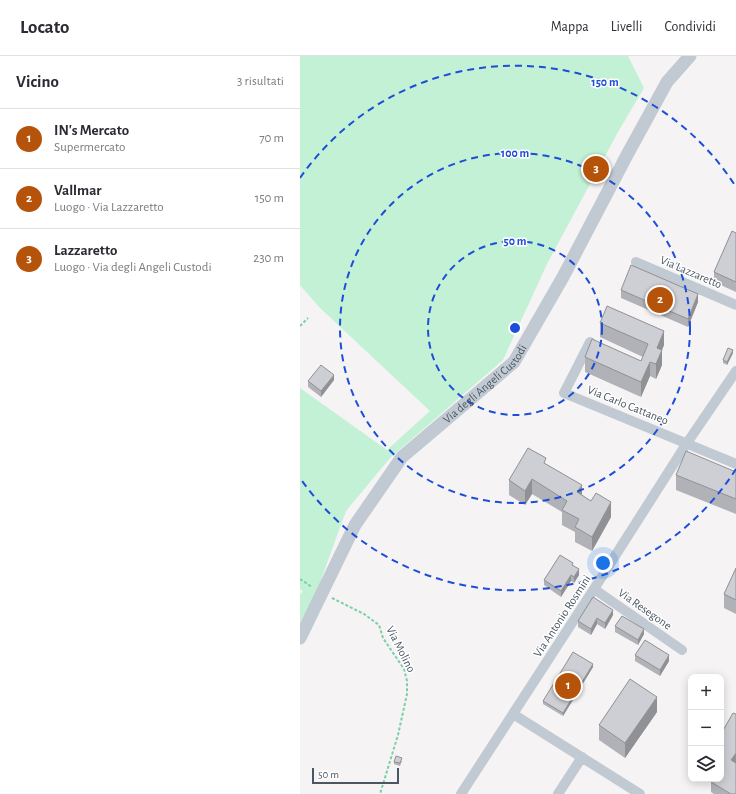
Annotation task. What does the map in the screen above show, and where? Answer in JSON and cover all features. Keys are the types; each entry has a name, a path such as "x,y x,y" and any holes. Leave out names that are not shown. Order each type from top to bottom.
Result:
{"street":[{"name":"Via degli Angeli Custodi","path":"300,638 355,525 402,457 514,362 563,277 626,155 667,82 690,56"},
{"name":"Via Lazzaretto","path":"636,262 736,305"},
{"name":"Via Carlo Cattaneo","path":"590,342 564,393 736,464"},
{"name":"Via Antonio Rosmini","path":"461,794 687,443 736,371"},
{"name":"Via Resegone","path":"594,589 682,650"},
{"path":"513,714 582,756 640,794"},
{"path":"558,794 582,756"}],"path":[{"path":"300,326 308,318"},
{"name":"Via Molino","path":"300,579 321,593 364,614 379,625 384,638 404,669 407,681 407,694 398,735 380,794"}],"green space":[{"path":"300,56 628,56 644,88 618,132 547,264 503,360 390,458 346,511 315,596 300,622 300,595 303,591 300,589 300,388 387,450 430,411 319,307 300,285"}],"building":[{"path":"732,231 736,233 736,282 714,272"},
{"path":"631,265 698,294 688,319 621,290"},
{"path":"607,306 664,331 657,348 662,350 656,364 650,362 641,382 585,357 592,339 641,361 648,344 600,323"},
{"path":"728,348 733,350 727,362 723,360"},
{"path":"321,365 334,375 321,391 308,381"},
{"path":"528,448 546,458 544,463 582,485 577,492 591,501 596,493 611,502 592,537 575,527 579,519 562,510 567,501 532,479 525,491 509,480"},
{"path":"686,451 736,472 736,499 676,475"},
{"path":"560,555 573,563 572,565 579,569 574,577 571,575 561,591 544,580"},
{"path":"736,568 736,600 724,594"},
{"path":"593,597 613,610 605,623 597,618 591,629 578,621"},
{"path":"622,616 644,629 638,640 615,626"},
{"path":"645,640 669,655 660,670 635,655"},
{"path":"573,652 593,664 563,713 543,701"},
{"path":"630,679 657,697 625,743 599,725"},
{"path":"733,713 736,714 736,753 731,760 736,763 736,794 731,794 711,782 724,782 724,729"},
{"path":"396,756 402,758 400,763 394,762"}],"place":[{"name":"Lazzaretto","path":"596,169"},
{"name":"Vallmar","path":"660,300"},
{"name":"IN's Mercato","path":"568,686"}]}
